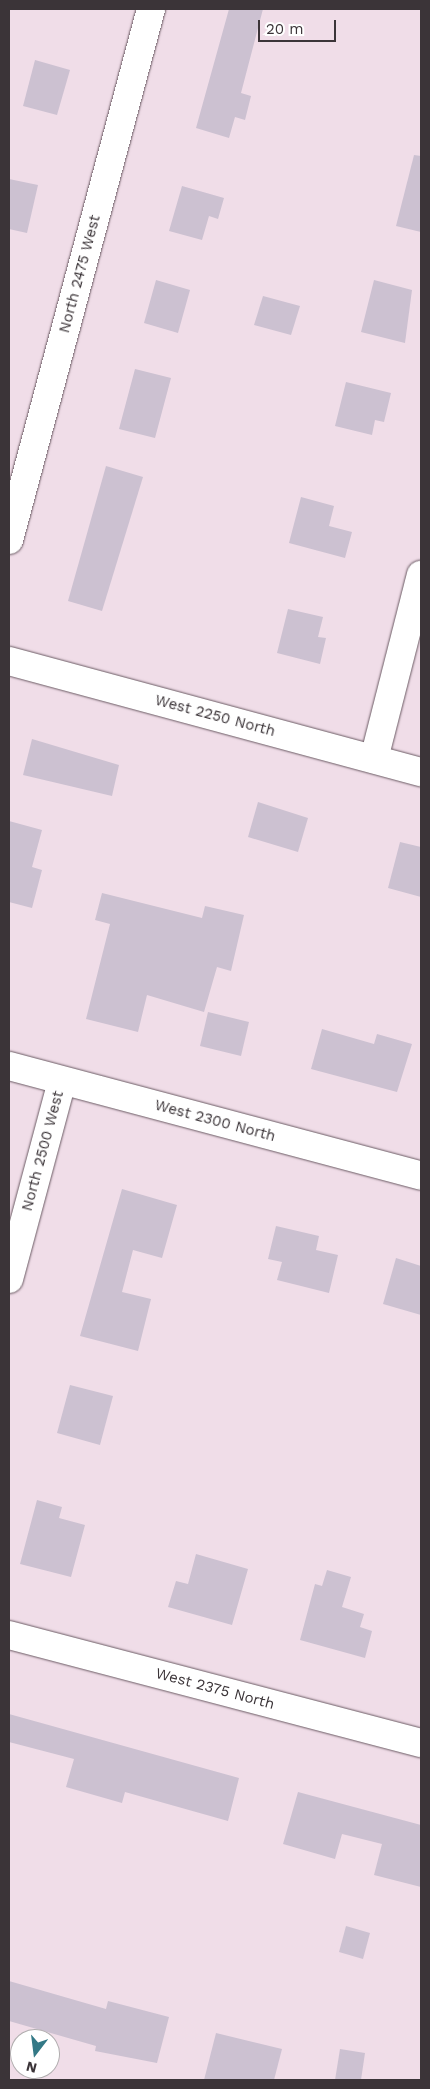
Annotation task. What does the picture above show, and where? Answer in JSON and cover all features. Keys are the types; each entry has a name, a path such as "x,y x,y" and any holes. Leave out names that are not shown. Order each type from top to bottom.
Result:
{"street":[{"name":"North 2475 West","path":"9,540 151,9"},
{"path":"374,759 421,575"},
{"name":"West 2250 North","path":"9,661 421,772"},
{"name":"West 2300 North","path":"9,1066 421,1176"},
{"name":"North 2500 West","path":"9,1279 62,1081"},
{"name":"West 2375 North","path":"9,1634 421,1743"}],"building":[{"path":"229,9 263,9 241,93 251,96 245,120 235,117 229,138 196,128"},
{"path":"35,60 70,70 57,115 23,106"},
{"path":"414,155 421,156 421,232 396,226"},
{"path":"9,179 38,185 27,233 9,229"},
{"path":"182,186 224,198 218,219 209,216 202,240 169,231"},
{"path":"156,280 190,290 178,333 144,323"},
{"path":"374,280 412,290 405,343 361,332"},
{"path":"263,296 300,306 291,335 254,325"},
{"path":"135,369 171,378 155,438 119,429"},
{"path":"346,382 391,393 384,422 375,420 372,435 335,426"},
{"path":"106,466 143,477 102,611 68,601"},
{"path":"301,497 334,506 329,526 352,532 345,558 289,543"},
{"path":"288,609 323,617 318,637 326,638 320,664 277,653"},
{"path":"32,739 119,765 112,796 23,775"},
{"path":"258,802 308,818 298,852 248,837"},
{"path":"9,821 42,830 32,867 42,870 32,908 9,902"},
{"path":"400,842 421,847 421,897 388,888"},
{"path":"102,893 202,918 205,906 244,915 231,971 217,967 204,1012 147,995 138,1032 86,1019 110,924 95,920"},
{"path":"208,1012 249,1022 241,1056 200,1046"},
{"path":"322,1029 374,1044 377,1034 412,1044 397,1092 311,1069"},
{"path":"122,1189 177,1205 162,1258 133,1250 122,1292 151,1299 138,1351 80,1336"},
{"path":"276,1226 319,1236 316,1250 338,1255 329,1293 277,1280 282,1262 268,1259"},
{"path":"396,1258 421,1266 421,1315 383,1304"},
{"path":"70,1385 113,1396 100,1445 57,1433"},
{"path":"37,1500 62,1507 59,1518 85,1525 71,1577 20,1564"},
{"path":"196,1554 248,1569 232,1625 168,1607 176,1581 188,1584"},
{"path":"327,1570 351,1577 342,1607 364,1614 360,1627 372,1631 365,1658 300,1640 315,1584 322,1586"},
{"path":"9,1714 239,1778 228,1821 125,1792 122,1803 66,1787 74,1759 9,1742"},
{"path":"298,1792 421,1825 421,1887 374,1875 382,1844 342,1834 335,1859 283,1844"},
{"path":"346,1926 370,1933 363,1959 339,1952"},
{"path":"9,1981 106,2009 108,2001 169,2017 157,2063 95,2051 96,2046 60,2036 60,2029 37,2029 9,2021"},
{"path":"216,2033 282,2049 274,2080 204,2080"},
{"path":"340,2049 365,2053 361,2080 335,2080"}]}
